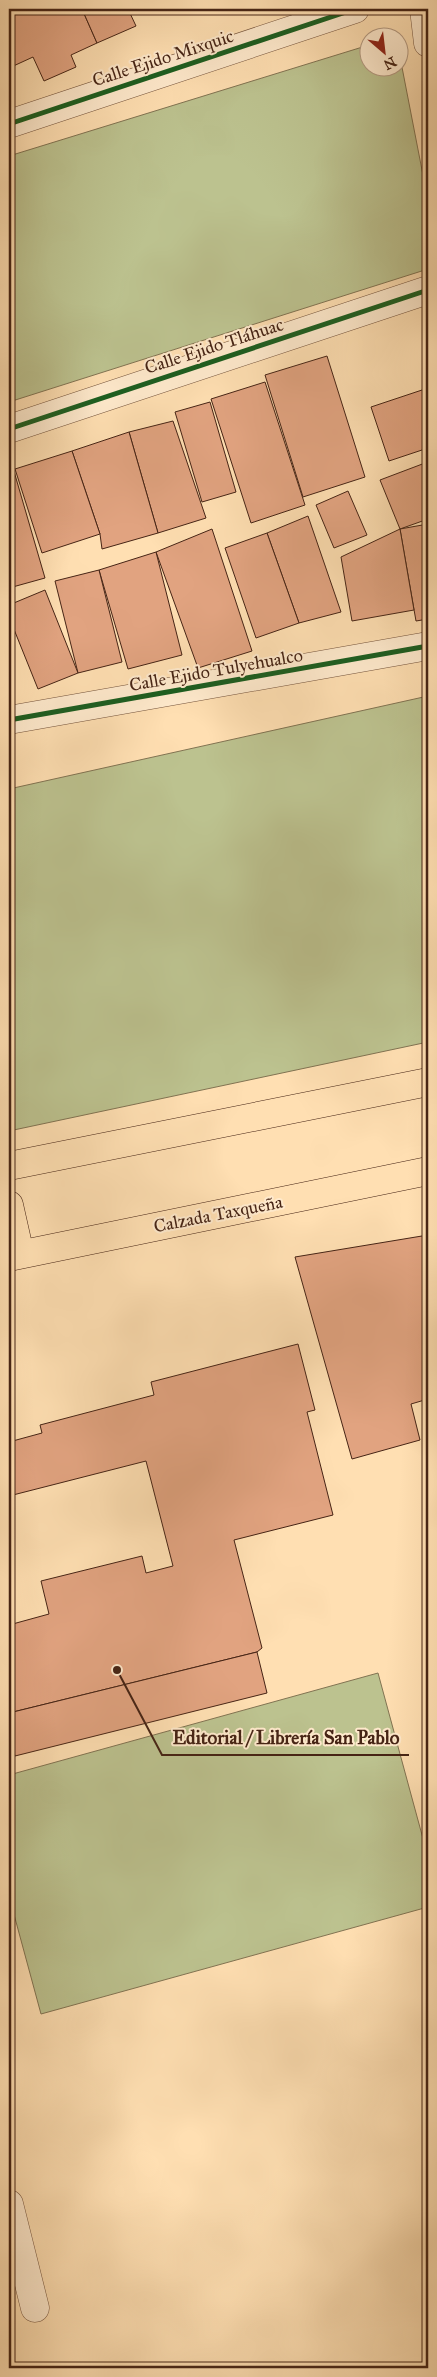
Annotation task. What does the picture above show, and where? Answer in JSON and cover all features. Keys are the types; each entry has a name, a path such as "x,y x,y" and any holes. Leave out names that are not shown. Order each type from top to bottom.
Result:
{"main road":[{"path":"9,1166 428,1082"},
{"name":"Calzada Taxqueña","path":"14,1255 428,1171"},
{"path":"9,1205 14,1255"}],"street":[{"name":"Calle Ejido Mixquic","path":"9,124 355,9"},
{"path":"424,9 428,43"},
{"name":"Calle Ejido Tláhuac","path":"9,429 428,290"},
{"name":"Calle Ejido Tulyehualco","path":"9,720 428,646"},
{"path":"9,2204 35,2308"}],"green space":[{"path":"360,48 360,78 404,78 428,201 428,269 9,402 9,156"},
{"path":"428,696 428,1042 9,1131 9,789"},
{"path":"378,1673 428,1857 428,1907 41,2014 9,1896 9,1775"}],"building":[{"path":"12,9 82,9 97,43 71,55 76,67 44,81 33,57 9,68 9,17 14,15"},
{"path":"82,9 128,9 136,26 97,43"},
{"path":"327,356 365,477 303,497 265,375"},
{"path":"265,382 305,505 251,523 211,399"},
{"path":"428,388 428,448 389,461 371,407"},
{"path":"210,402 236,492 202,502 175,412"},
{"path":"173,421 206,518 158,533 129,432"},
{"path":"129,432 158,533 102,549 100,534 72,451"},
{"path":"72,451 100,534 42,553 15,469"},
{"path":"11,461 45,578 9,588 9,462"},
{"path":"425,463 428,472 428,519 400,529 380,480"},
{"path":"348,491 367,535 334,548 316,505"},
{"path":"308,516 341,612 299,623 267,533"},
{"path":"428,524 428,619 416,621 400,529"},
{"path":"212,529 252,651 198,668 156,552"},
{"path":"400,529 414,610 352,621 341,557"},
{"path":"267,533 299,623 256,638 225,548"},
{"path":"156,552 182,655 128,669 99,570"},
{"path":"99,570 122,662 78,673 55,581"},
{"path":"45,590 78,673 38,689 9,617 9,605"},
{"path":"428,1235 428,1399 411,1404 420,1440 352,1459 295,1257"},
{"path":"298,1344 315,1410 307,1412 333,1515 234,1540 262,1648 257,1652 9,1713 9,1625 49,1614 41,1581 142,1556 146,1573 173,1566 146,1461 9,1496 9,1442 42,1433 40,1425 154,1395 151,1382"},
{"path":"257,1652 267,1693 15,1756 9,1732 9,1713"}],"cycle path":[{"path":"9,124 355,9"},
{"path":"9,429 428,290"},
{"path":"9,720 428,646"}],"place":[{"name":"Editorial / Librería San Pablo","path":"117,1670"}]}
